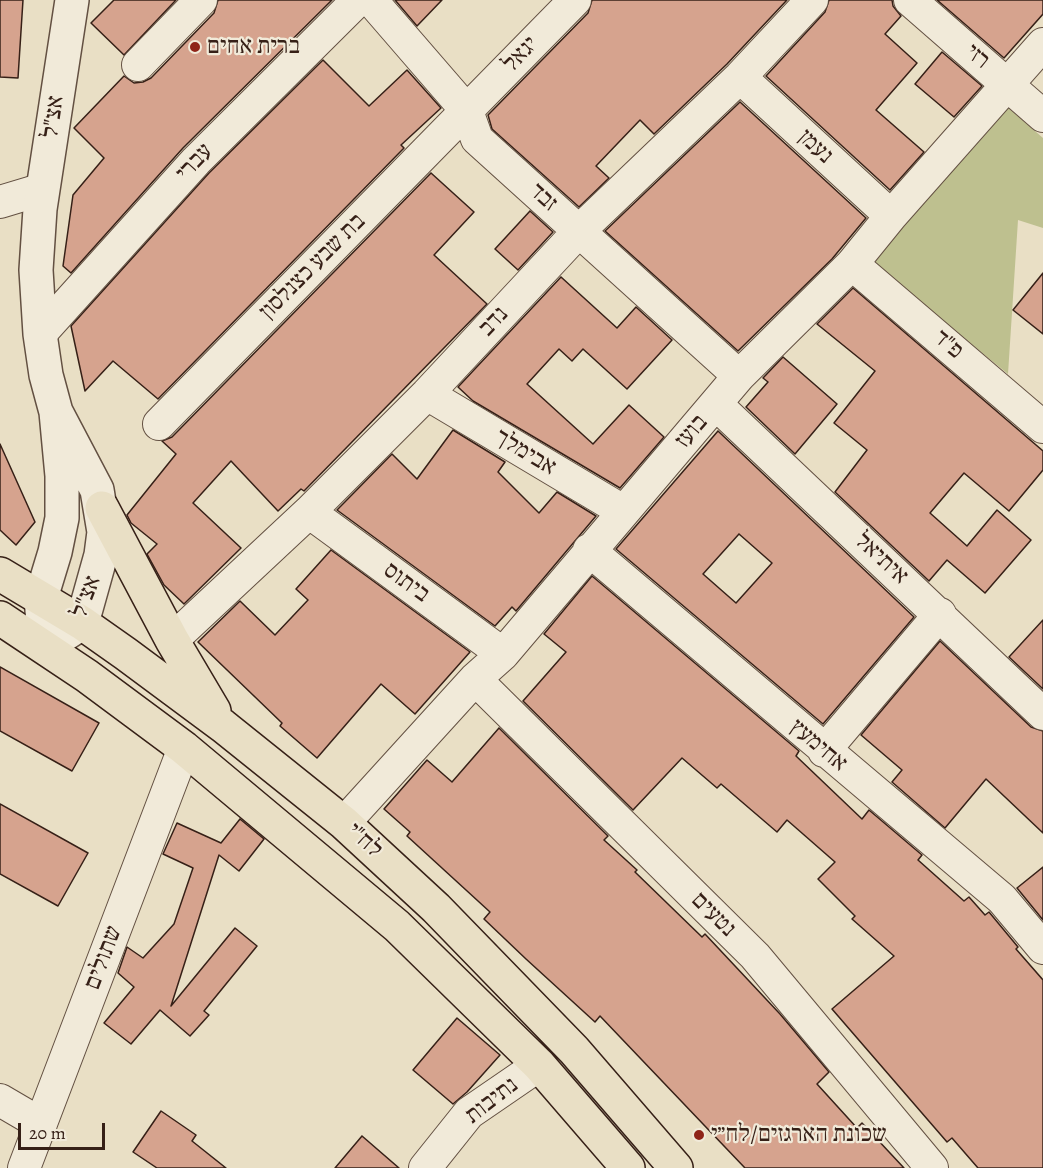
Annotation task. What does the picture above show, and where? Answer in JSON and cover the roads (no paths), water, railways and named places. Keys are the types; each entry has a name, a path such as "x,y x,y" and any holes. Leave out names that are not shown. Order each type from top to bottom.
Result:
{"main road":[{"path":"102,508 171,640 223,726"},
{"name":"לח\"י","path":"0,574 82,623 223,726 344,823 436,908 574,1050 676,1168"},
{"name":"לח\"י","path":"0,618 45,647 184,748 397,926 539,1065 628,1168"}],"street":[{"name":"אצ\"ל","path":"56,412 86,465 102,508 101,555 82,623 45,647 41,598 55,552 62,518 62,476 56,412 46,375 40,334 36,270 43,189 72,0"},
{"path":"138,65 201,0"},
{"name":"עברי","path":"40,334 196,161 358,0"},
{"name":"זבד","path":"371,0 467,111 477,139 739,376"},
{"name":"יגאל","path":"467,111 575,0"},
{"name":"נדב","path":"171,640 309,512 427,394 579,231 740,77 812,0"},
{"name":"רזי","path":"910,0 1043,116"},
{"name":"בועז","path":"344,823 475,679 503,654 589,550 717,405 739,376 852,264 891,216 1043,44"},
{"name":"נעמן","path":"740,77 891,216"},
{"name":"בת שבע כצנלסון","path":"159,424 467,111"},
{"path":"0,202 43,189"},
{"name":"פ\"ד","path":"852,264 1043,427"},
{"name":"אבימלך","path":"427,394 623,511"},
{"name":"איתיאל","path":"717,405 1043,714"},
{"name":"ביתוס","path":"309,512 503,654"},
{"name":"אחימעץ","path":"589,550 824,752 1002,900 1043,948"},
{"path":"824,752 940,614"},
{"name":"נטעים","path":"475,679 755,956 932,1168"},
{"name":"שתולים","path":"24,1168 184,748"},
{"name":"נתיבות","path":"425,1168 469,1113 539,1065"},
{"path":"0,1100 41,1124"}],"place":[{"name":"ברית אחים","path":"195,47"},
{"name":"שכונת הארגזים/לח״י","path":"699,1135"}]}
